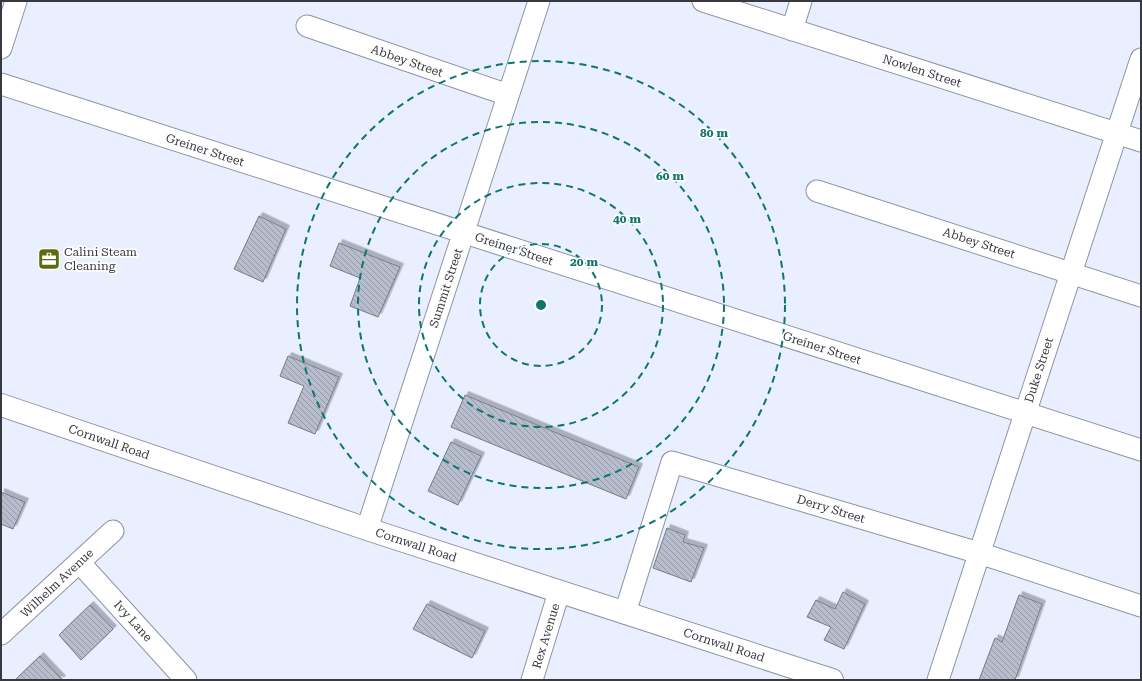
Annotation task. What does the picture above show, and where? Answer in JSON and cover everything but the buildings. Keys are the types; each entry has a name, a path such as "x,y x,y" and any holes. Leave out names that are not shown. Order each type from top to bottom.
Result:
{"main road":[{"name":"Cornwall Road","path":"1,405 367,529 832,680"}],"street":[{"path":"1,48 16,1"},
{"name":"Summit Street","path":"367,529 539,1"},
{"name":"Nowlen Street","path":"703,1 1141,141"},
{"path":"792,30 801,1"},
{"name":"Abbey Street","path":"306,26 508,95"},
{"name":"Duke Street","path":"938,680 1141,59"},
{"name":"Greiner Street","path":"1,84 1141,450"},
{"name":"Abbey Street","path":"817,191 1141,296"},
{"name":"Derry Street","path":"625,613 672,462 979,553 1141,606"},
{"name":"Wilhelm Avenue","path":"1,634 113,531"},
{"name":"Ivy Lane","path":"79,562 186,680"},
{"name":"Rex Avenue","path":"532,680 559,592"}],"place":[{"name":"Calini Steam Cleaning","path":"49,259"}]}
